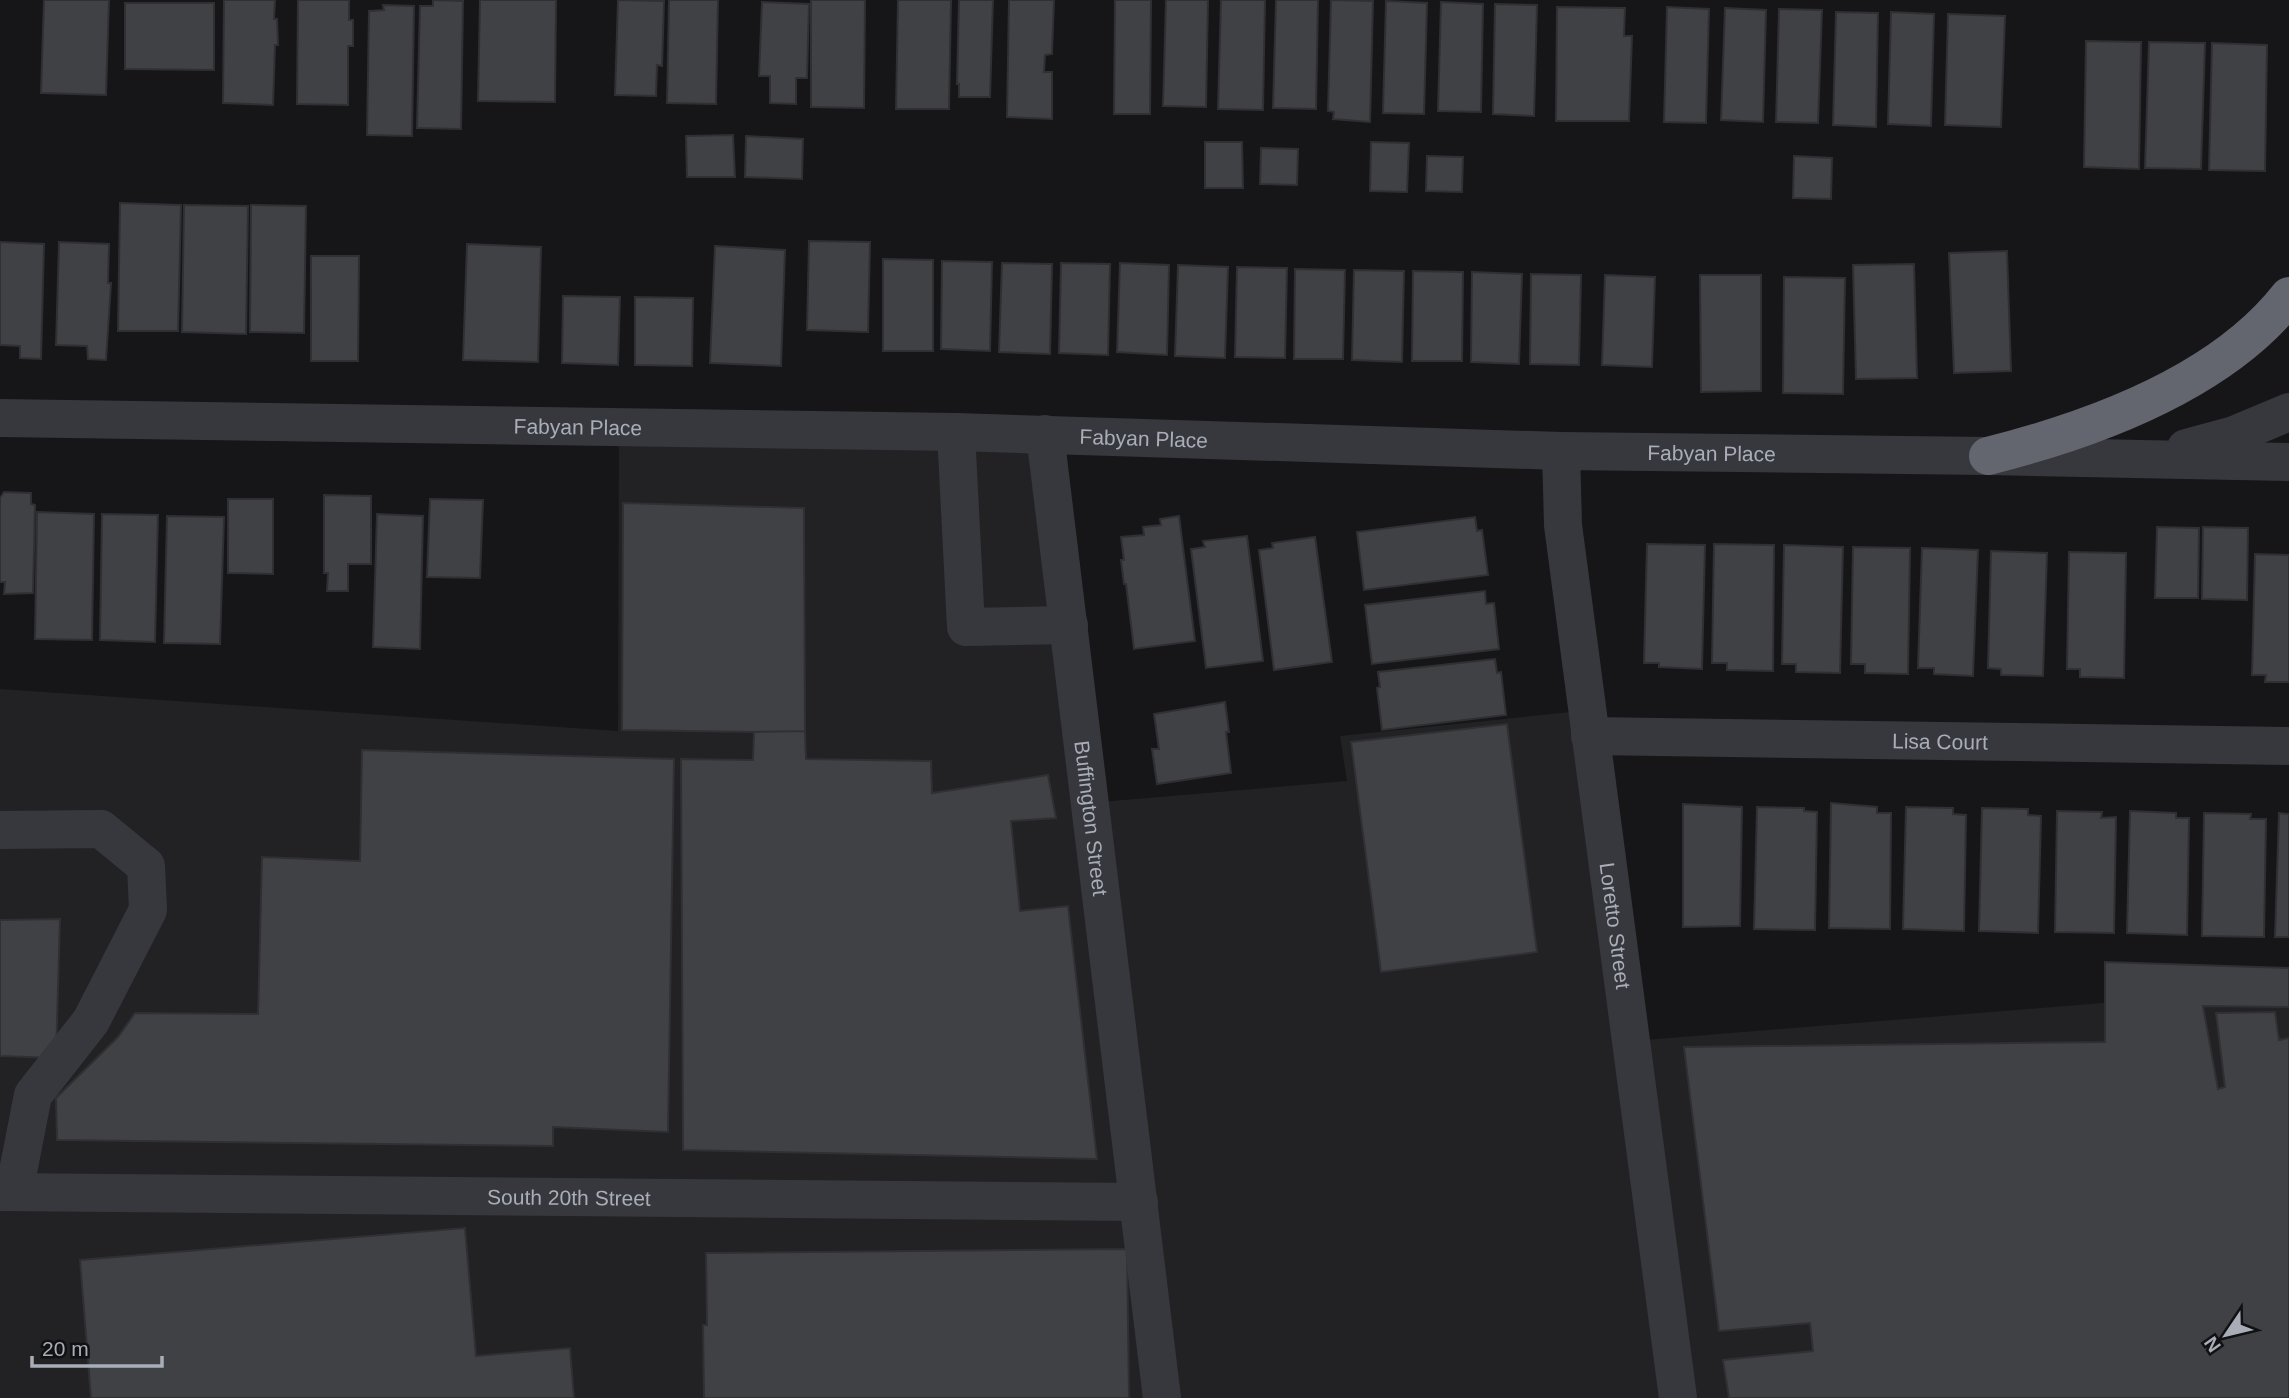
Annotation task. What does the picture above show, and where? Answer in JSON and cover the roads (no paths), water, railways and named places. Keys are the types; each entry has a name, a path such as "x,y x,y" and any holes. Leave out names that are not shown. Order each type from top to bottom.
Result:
{"highway":[{"path":"1987,456 2061,436 2125,411 2187,380 2237,346 2263,324 2289,296"}],"street":[{"path":"2131,458 2165,453 2234,435 2289,412"},
{"name":"Fabyan Place","path":"0,418 956,432 1561,452 2289,462"},
{"path":"956,432 966,627 1069,625"},
{"name":"Buffington Street","path":"1045,434 1163,1398"},
{"name":"Loretto Street","path":"1561,452 1563,525 1678,1398"},
{"name":"Lisa Court","path":"1590,736 2289,746"},
{"path":"0,830 101,829 146,866 148,911 91,1021 33,1095 7,1192"},
{"name":"South 20th Street","path":"7,1192 1139,1202"}]}
